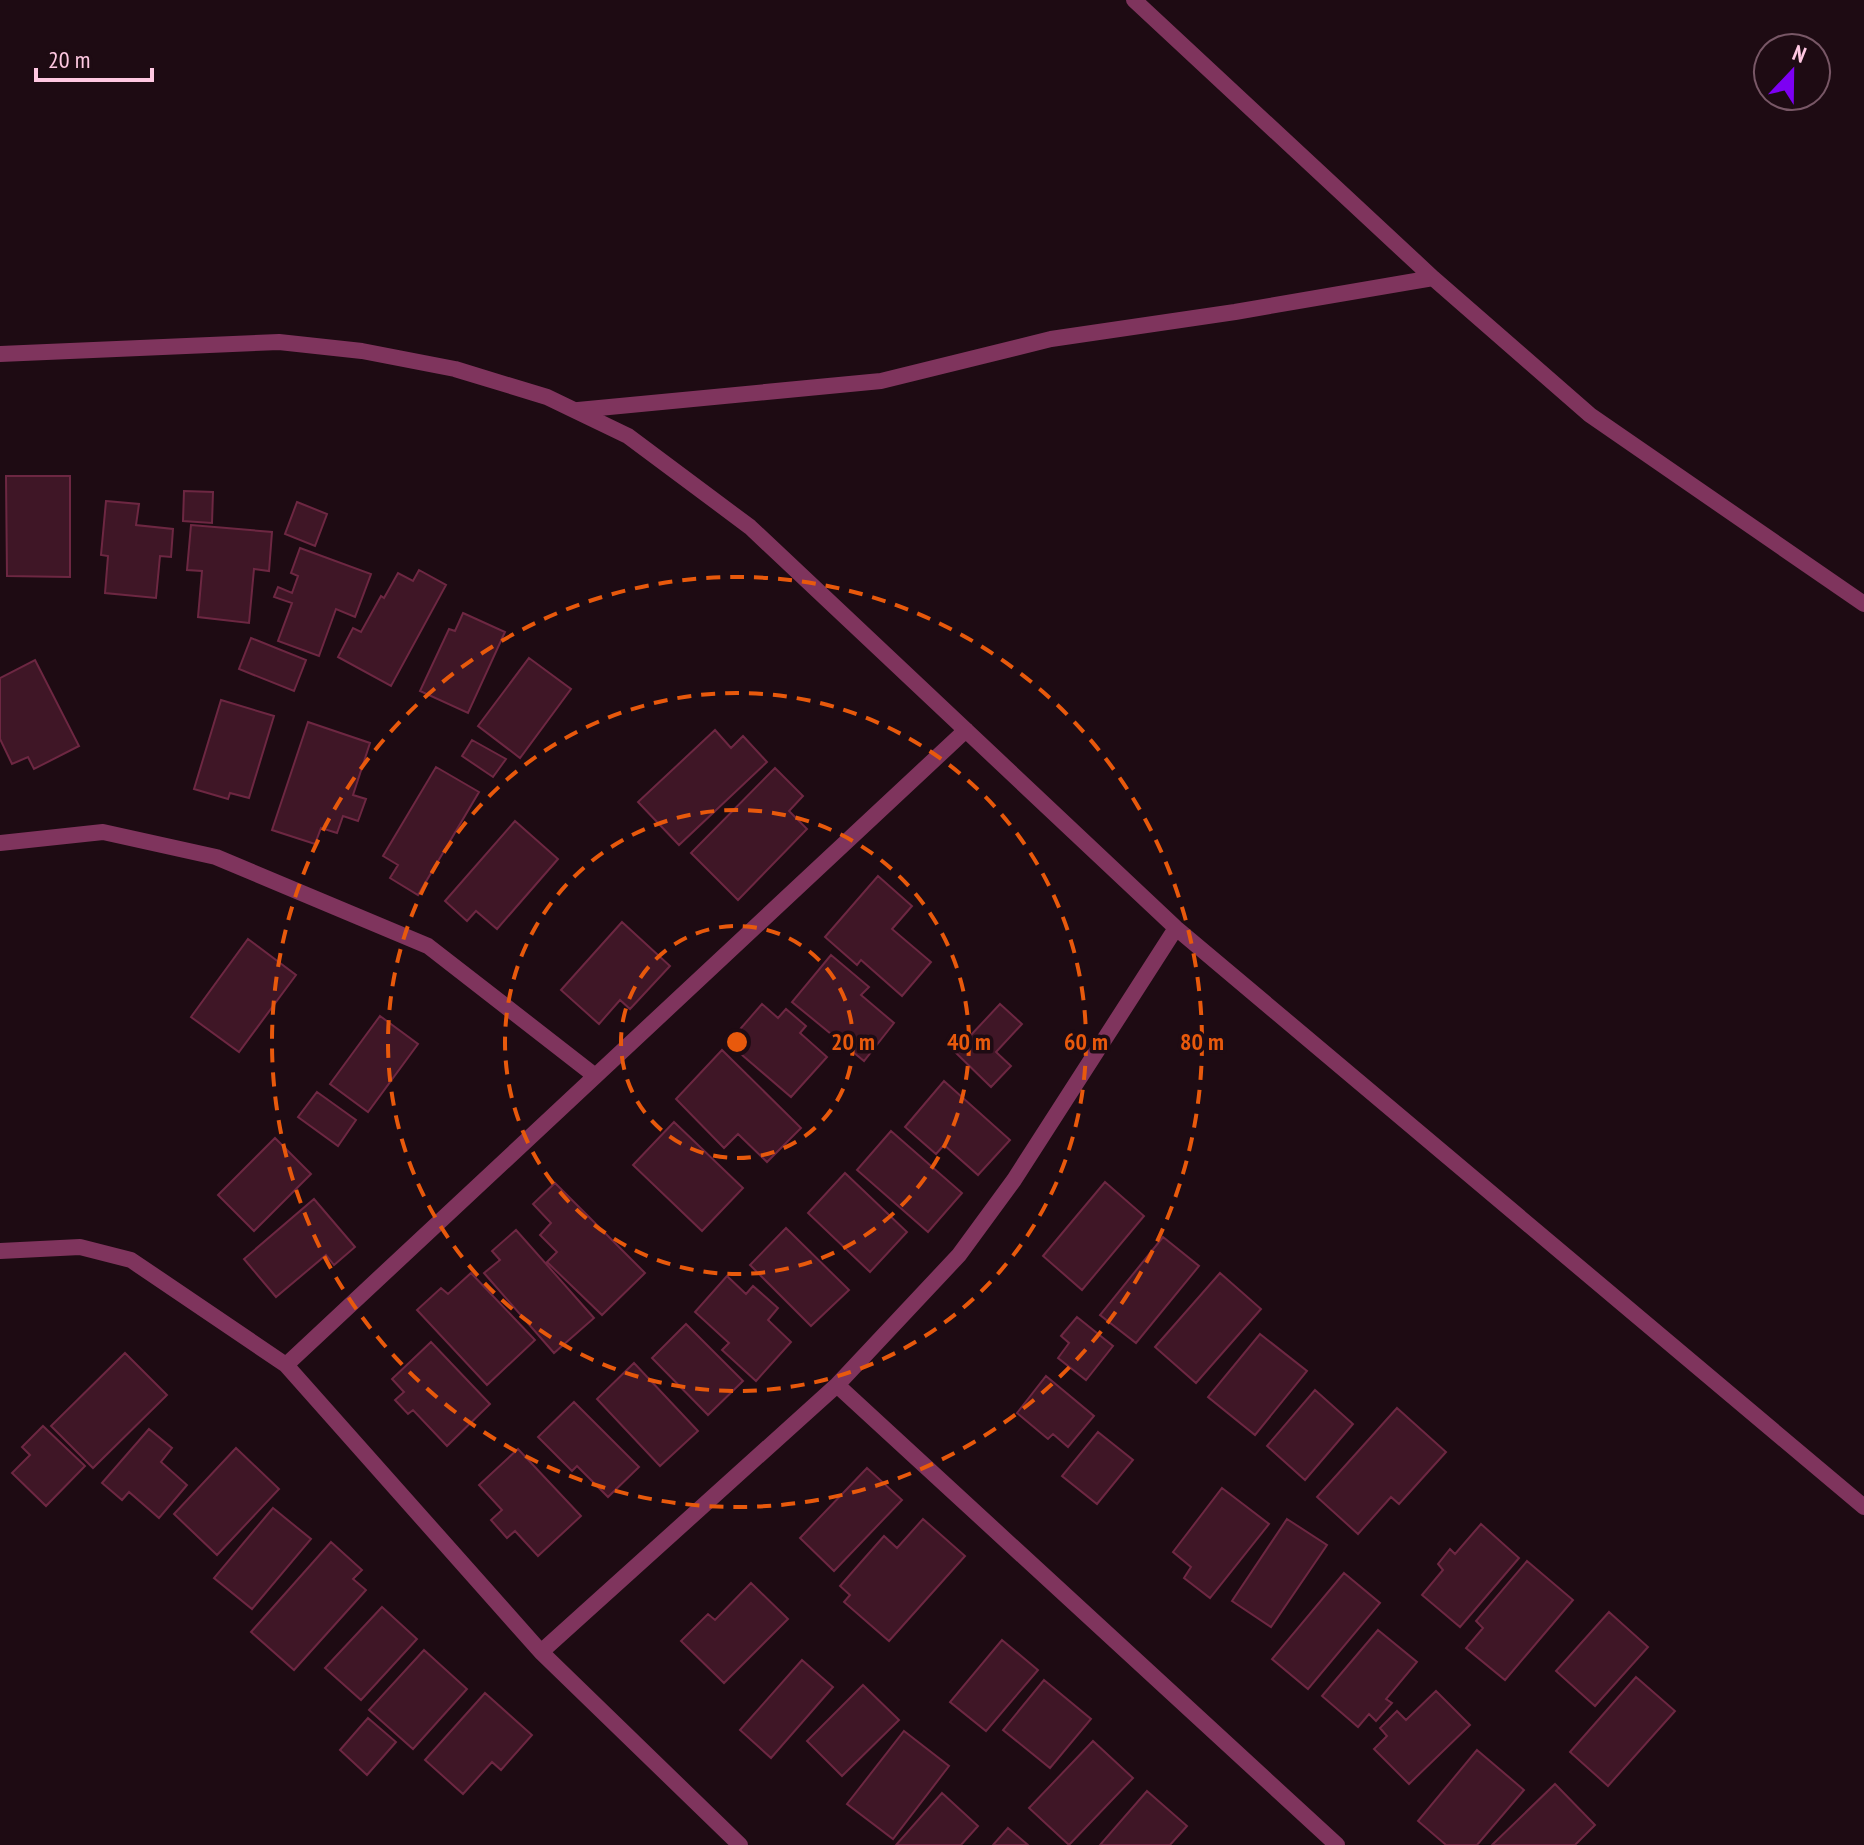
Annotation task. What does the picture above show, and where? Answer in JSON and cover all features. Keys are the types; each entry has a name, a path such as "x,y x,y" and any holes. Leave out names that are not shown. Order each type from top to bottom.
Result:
{"street":[{"path":"1134,0 1433,278 1590,415 1864,604"},
{"path":"576,411 881,381 1051,339 1433,278"},
{"path":"0,354 279,342 362,351 455,369 547,397 628,436 750,527 1176,928 1864,1507"},
{"path":"286,1365 966,730"},
{"path":"0,843 103,832 216,857 428,946 594,1075"},
{"path":"541,1652 837,1385 959,1255 986,1220 1176,928"},
{"path":"0,1251 80,1247 131,1260 286,1365 541,1652 740,1845"},
{"path":"837,1385 1337,1845"}],"building":[{"path":"6,476 70,476 70,577 7,576"},
{"path":"184,491 213,492 212,523 183,521"},
{"path":"106,501 139,504 136,525 173,529 171,557 160,556 156,598 105,593 108,556 101,555"},
{"path":"297,502 327,514 315,546 285,534"},
{"path":"191,525 272,532 269,571 254,569 249,623 198,617 202,571 187,570"},
{"path":"300,548 371,574 355,617 336,609 319,656 278,641 292,603 274,597 278,587 292,593 298,576 291,573"},
{"path":"419,570 446,585 391,686 338,657 353,628 361,632 398,573 413,581"},
{"path":"463,613 505,632 468,713 420,691 449,629 455,631"},
{"path":"251,638 306,660 294,691 239,669"},
{"path":"529,658 571,689 520,758 478,726"},
{"path":"35,660 79,746 34,769 28,757 12,764 0,739 0,678"},
{"path":"221,700 274,716 249,798 230,793 228,799 194,789"},
{"path":"308,722 370,743 353,795 366,799 358,821 343,816 337,833 321,828 315,844 272,830"},
{"path":"715,730 731,748 743,736 767,762 679,845 638,802"},
{"path":"472,740 506,759 493,777 462,756"},
{"path":"436,767 479,792 418,895 390,878 398,865 383,856"},
{"path":"775,768 803,796 789,811 807,829 738,900 691,853"},
{"path":"515,821 558,859 497,929 476,911 467,921 445,901"},
{"path":"878,876 912,906 892,929 931,962 902,996 861,960 857,965 825,937"},
{"path":"622,922 670,966 630,1009 620,1000 599,1024 561,990"},
{"path":"248,939 296,975 239,1052 191,1017"},
{"path":"831,955 869,987 861,995 894,1023 864,1061 792,1002"},
{"path":"762,1004 778,1018 786,1009 806,1026 800,1033 827,1057 791,1097 728,1043"},
{"path":"1000,1004 1022,1024 996,1052 1011,1066 991,1087 955,1052"},
{"path":"380,1016 418,1044 368,1112 330,1084"},
{"path":"722,1050 801,1128 767,1162 738,1134 724,1148 676,1099"},
{"path":"944,1081 1010,1140 978,1175 944,1145 936,1154 905,1127"},
{"path":"317,1092 356,1120 338,1146 298,1117"},
{"path":"674,1122 743,1188 702,1231 633,1165"},
{"path":"891,1131 962,1193 928,1232 857,1170"},
{"path":"275,1138 311,1174 254,1231 218,1195"},
{"path":"845,1173 907,1232 870,1272 808,1213"},
{"path":"1105,1182 1144,1216 1082,1290 1043,1256"},
{"path":"555,1183 645,1273 602,1315 547,1262 557,1252 540,1235 551,1223 533,1204"},
{"path":"314,1199 355,1247 334,1265 326,1255 276,1297 244,1259"},
{"path":"786,1228 849,1290 811,1326 750,1265"},
{"path":"516,1230 594,1318 554,1353 484,1273 500,1260 492,1251"},
{"path":"1163,1237 1199,1266 1136,1343 1100,1315"},
{"path":"471,1273 535,1340 487,1385 417,1310 441,1288 448,1294"},
{"path":"1220,1273 1261,1309 1196,1383 1155,1347"},
{"path":"727,1276 746,1294 753,1286 778,1308 768,1320 791,1342 756,1381 722,1350 729,1343 695,1312"},
{"path":"1077,1317 1113,1346 1086,1380 1058,1358 1069,1343 1061,1336"},
{"path":"686,1324 743,1381 708,1415 652,1358"},
{"path":"1260,1334 1307,1371 1255,1435 1208,1397"},
{"path":"431,1342 490,1404 447,1446 413,1410 408,1414 395,1400 404,1392 392,1379"},
{"path":"125,1353 167,1395 93,1468 51,1426"},
{"path":"634,1363 698,1431 660,1466 597,1399"},
{"path":"1046,1376 1094,1416 1068,1447 1053,1434 1048,1439 1017,1413"},
{"path":"1315,1390 1353,1424 1305,1480 1267,1446"},
{"path":"574,1402 639,1467 608,1497 577,1466 572,1471 538,1437"},
{"path":"1397,1408 1446,1452 1399,1504 1391,1497 1358,1534 1317,1497"},
{"path":"43,1426 85,1466 46,1506 12,1473 30,1455 22,1447"},
{"path":"149,1429 172,1448 161,1462 187,1485 159,1518 129,1492 122,1500 102,1483"},
{"path":"1098,1432 1133,1460 1097,1504 1062,1476"},
{"path":"236,1448 279,1489 217,1555 174,1514"},
{"path":"518,1449 581,1516 538,1556 515,1531 507,1538 491,1520 502,1510 479,1485"},
{"path":"867,1468 902,1500 834,1571 800,1538"},
{"path":"1222,1488 1269,1524 1210,1598 1184,1578 1191,1567 1173,1552"},
{"path":"273,1508 311,1539 252,1609 214,1578"},
{"path":"923,1519 965,1556 889,1641 844,1602 850,1595 840,1586 884,1536 897,1548"},
{"path":"1287,1519 1327,1545 1271,1627 1232,1601"},
{"path":"1481,1524 1519,1558 1460,1627 1422,1595 1443,1570 1438,1564 1450,1549 1455,1554"},
{"path":"331,1542 362,1570 353,1579 366,1590 294,1670 251,1632"},
{"path":"1527,1561 1573,1600 1505,1680 1466,1648 1483,1628 1476,1621"},
{"path":"1344,1573 1380,1603 1308,1689 1272,1659"},
{"path":"751,1583 788,1619 724,1683 681,1641 708,1614 715,1620"},
{"path":"382,1607 417,1639 361,1700 325,1668"},
{"path":"1609,1612 1648,1647 1595,1706 1556,1671"},
{"path":"1378,1630 1417,1662 1386,1699 1392,1703 1376,1721 1369,1714 1358,1727 1322,1696"},
{"path":"1002,1640 1038,1670 986,1731 950,1702"},
{"path":"424,1650 467,1689 413,1749 369,1710"},
{"path":"802,1660 833,1687 771,1758 740,1730"},
{"path":"1636,1677 1675,1711 1608,1786 1570,1752"},
{"path":"1044,1680 1091,1719 1050,1768 1003,1730"},
{"path":"863,1685 899,1720 842,1776 807,1741"},
{"path":"1436,1691 1470,1725 1409,1784 1374,1749 1387,1736 1380,1728 1397,1711 1406,1720"},
{"path":"485,1693 532,1735 501,1770 492,1762 463,1794 425,1760"},
{"path":"368,1718 396,1742 367,1775 340,1750"},
{"path":"904,1731 949,1766 893,1839 847,1804"},
{"path":"1093,1741 1133,1778 1069,1845 1029,1808"},
{"path":"1477,1750 1524,1790 1477,1845 1446,1845 1418,1821"},
{"path":"1555,1784 1595,1825 1575,1845 1492,1845"},
{"path":"1147,1791 1187,1826 1170,1845 1100,1845"},
{"path":"942,1793 978,1826 961,1845 896,1845"},
{"path":"1008,1828 1028,1845 993,1845"}]}
